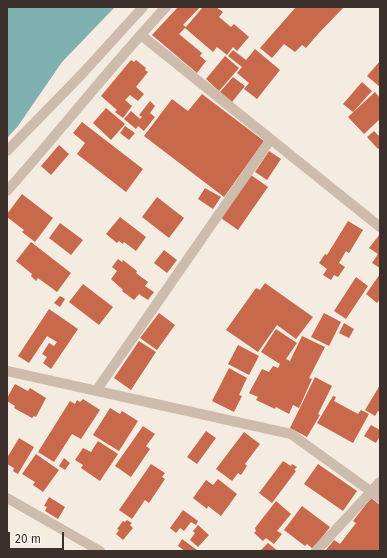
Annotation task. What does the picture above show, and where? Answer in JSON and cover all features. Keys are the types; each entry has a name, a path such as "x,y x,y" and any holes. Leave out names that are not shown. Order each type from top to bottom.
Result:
{"street":[{"path":"7,151 82,74 143,7"},
{"path":"7,191 47,146 118,60 166,7"},
{"path":"141,35 380,226"},
{"path":"96,391 271,139"},
{"path":"7,371 291,434 380,498"},
{"path":"316,551 380,482"},
{"path":"7,498 100,551"}],"water":[{"path":"7,7 115,7 62,62 18,126 7,138"}],"building":[{"path":"178,7 200,7 183,25 186,27 203,7 216,7 223,12 219,17 231,27 234,24 249,37 237,51 233,47 227,55 217,47 213,52 185,28 179,34 202,53 200,56 206,61 197,73 152,35"},
{"path":"296,7 344,7 306,48 302,45 295,52 284,44 272,58 260,48"},
{"path":"255,49 280,70 257,99 244,89 249,83 237,73 242,67 228,56 233,50 246,60"},
{"path":"225,56 239,68 219,91 206,79"},
{"path":"131,60 134,62 136,60 146,68 145,70 148,72 136,87 144,94 138,101 130,95 125,100 132,106 123,118 115,112 117,110 101,96"},
{"path":"380,61 380,87 367,76"},
{"path":"233,77 245,86 232,102 220,92"},
{"path":"362,82 372,91 353,112 343,104"},
{"path":"375,92 380,98 380,119 364,134 348,117"},
{"path":"202,94 264,141 224,197 144,136 172,99 188,111"},
{"path":"150,101 155,106 150,113 155,117 144,131 138,126 136,129 124,119 131,111 140,119 142,117 139,115"},
{"path":"106,108 125,124 111,140 93,123"},
{"path":"82,122 143,169 126,192 77,154 85,143 73,133"},
{"path":"125,126 135,133 129,140 120,133"},
{"path":"374,131 380,137 380,147 378,149 367,137"},
{"path":"59,145 69,154 51,175 41,166"},
{"path":"269,151 281,159 267,180 255,172"},
{"path":"251,175 268,187 238,230 221,218"},
{"path":"205,188 221,197 213,209 198,199"},
{"path":"22,194 53,218 35,242 22,232 24,230 7,217 7,214"},
{"path":"157,197 184,218 169,238 142,217"},
{"path":"120,217 146,237 136,251 124,242 123,244 119,241 117,243 106,234"},
{"path":"348,221 363,230 349,253 346,251 339,263 345,267 338,277 334,275 331,280 323,275 327,269 319,263 325,254 327,255"},
{"path":"60,223 83,240 71,255 49,238"},
{"path":"380,234 380,268 372,263 378,254 369,248"},
{"path":"31,242 71,273 57,292 38,278 36,281 31,276 32,274 16,261"},
{"path":"164,250 177,260 167,273 154,263"},
{"path":"118,259 122,262 123,260 148,282 145,286 154,292 148,300 139,294 134,300 122,291 123,290 111,279 117,271 112,267"},
{"path":"380,274 380,299 377,303 366,294"},
{"path":"356,277 368,286 346,319 334,311"},
{"path":"265,283 313,317 296,339 277,325 258,352 226,330 256,288 260,290"},
{"path":"83,284 113,307 99,325 69,302"},
{"path":"60,296 65,299 60,307 54,303"},
{"path":"49,309 78,329 51,369 43,363 47,357 42,354 49,343 54,346 57,342 47,336 29,363 18,356"},
{"path":"159,313 175,325 157,350 140,338"},
{"path":"324,313 341,322 329,346 311,337"},
{"path":"344,323 354,329 349,338 339,333"},
{"path":"276,329 297,343 286,359 290,361 302,336 325,347 309,378 312,379 299,408 293,405 289,414 276,407 275,409 256,400 258,397 249,393 262,369 269,372 273,366 278,368 280,364 261,352"},
{"path":"139,341 156,352 131,390 114,378"},
{"path":"238,345 259,356 249,375 228,364"},
{"path":"229,368 247,378 239,395 242,396 234,412 212,401"},
{"path":"315,377 332,386 318,414 320,415 307,437 290,428"},
{"path":"15,384 28,391 30,388 46,398 36,417 34,416 32,418 14,408 15,406 7,401 7,398"},
{"path":"380,385 380,412 378,411 375,416 365,410"},
{"path":"333,396 336,397 334,401 358,414 361,410 369,414 353,443 317,423"},
{"path":"83,399 100,410 81,439 72,434 54,462 38,452 70,401 75,404 77,400 80,402"},
{"path":"110,408 120,414 122,411 138,421 119,451 93,435"},
{"path":"371,425 380,430 380,436 376,443 364,436"},
{"path":"143,426 155,434 146,446 150,449 131,477 115,466"},
{"path":"206,431 216,438 197,464 187,457"},
{"path":"244,432 260,444 245,464 247,466 241,475 238,473 232,481 216,469"},
{"path":"19,438 34,447 18,474 13,471 14,468 7,464 7,458"},
{"path":"98,441 118,454 100,481 81,468 83,465 75,460 83,448 91,452"},
{"path":"36,454 59,470 43,492 33,485 35,482 22,474"},
{"path":"64,458 70,463 65,470 59,466"},
{"path":"283,461 291,466 292,464 297,467 294,470 296,471 272,503 259,493"},
{"path":"151,464 165,473 162,477 165,479 149,503 145,500 132,519 119,510"},
{"path":"318,464 357,491 343,511 304,484"},
{"path":"218,479 237,494 221,516 208,506 207,509 193,498 206,480 213,485"},
{"path":"49,497 65,507 58,519 45,511 47,507 44,506"},
{"path":"371,498 380,505 380,551 325,551 334,540 340,544 356,523 353,521"},
{"path":"276,501 291,514 277,531 282,534 274,544 266,538 263,541 254,533 256,531 255,528"},
{"path":"302,506 330,527 313,549 307,544 305,546 284,530"},
{"path":"183,510 198,521 196,525 191,522 184,531 180,528 176,533 170,528"},
{"path":"127,520 132,523 130,525 133,528 123,540 116,534 119,530 117,529 123,521 125,522"},
{"path":"198,525 209,535 198,547 190,540 195,533 193,531"},
{"path":"182,539 197,550 185,551 178,546"},
{"path":"268,543 278,551 260,551"}]}
